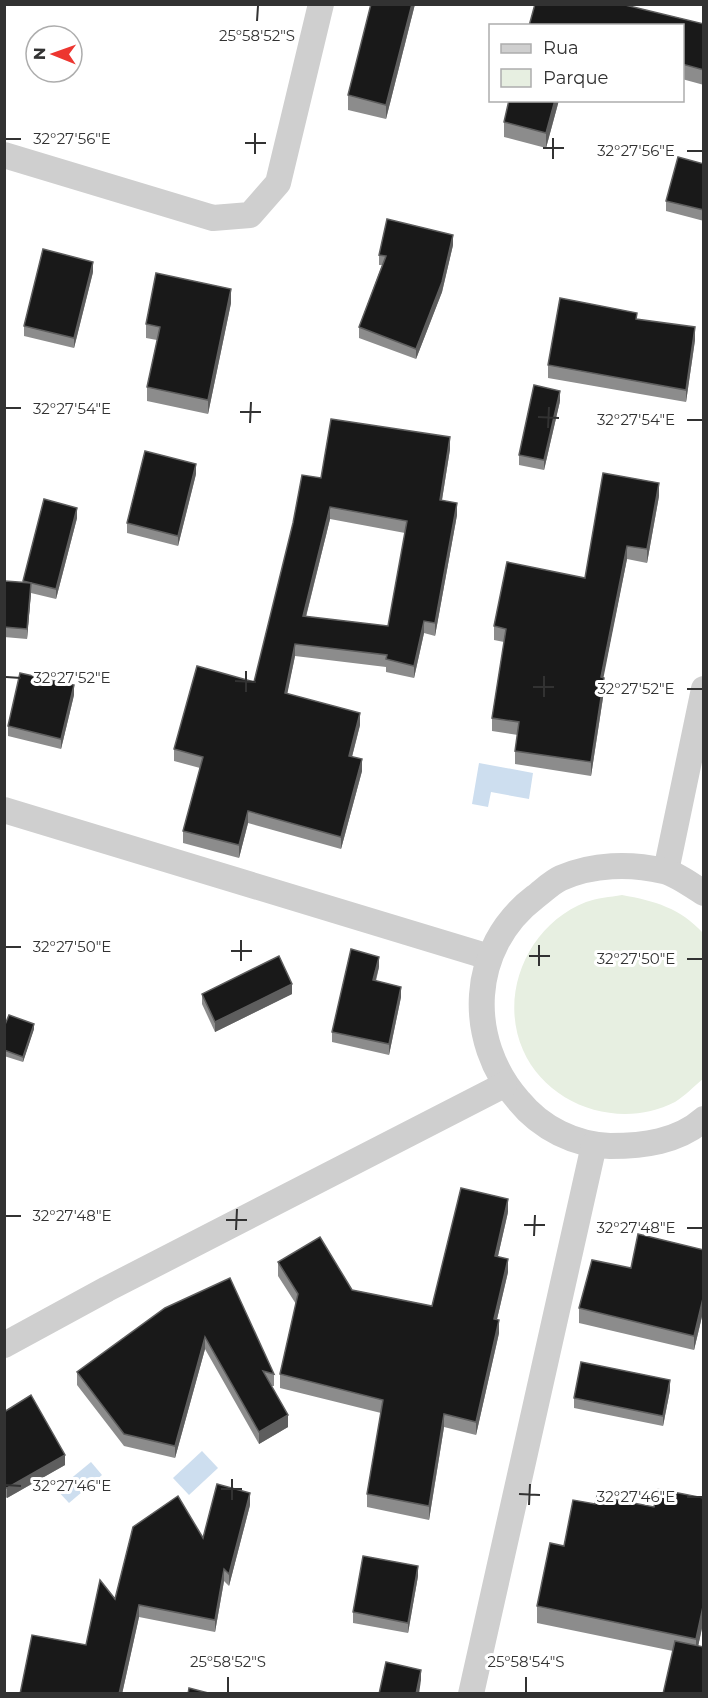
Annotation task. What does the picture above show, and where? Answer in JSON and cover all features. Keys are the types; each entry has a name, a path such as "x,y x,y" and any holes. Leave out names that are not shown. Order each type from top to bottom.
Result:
{"street":[{"path":"4,155 213,218 250,215 278,183 321,4"},
{"path":"666,871 704,689"},
{"path":"4,810 489,957"},
{"path":"704,893 666,871 612,865 560,878 517,911 489,957 480,1001 486,1045 504,1085 528,1113 551,1128 594,1145 645,1146 693,1129 704,1119"},
{"path":"4,1346 107,1289 504,1085"},
{"path":"471,1694 594,1145"}],"green space":[{"path":"622,895 666,907 685,917 703,933 703,1079 675,1102 654,1110 632,1114 610,1113 588,1108 568,1099 550,1086 534,1070 523,1050 516,1028 514,1006 517,984 524,963 534,943 549,926 566,912 586,902"}],"water":[{"path":"479,763 533,773 529,799 491,792 488,807 472,804"},
{"path":"202,1451 218,1468 189,1495 173,1478"},
{"path":"91,1462 102,1475 69,1503 57,1490"}],"building":[{"path":"371,4 412,4 386,105 348,95"},
{"path":"535,4 621,4 704,24 704,70 684,65 684,24 530,24"},
{"path":"509,102 554,102 546,133 504,122"},
{"path":"678,157 704,164 704,210 666,201"},
{"path":"387,219 453,235 442,282 416,349 359,327 386,256 379,255"},
{"path":"43,249 93,262 74,338 24,326"},
{"path":"156,273 231,289 208,400 147,387 160,327 146,324"},
{"path":"560,298 637,313 636,319 695,327 686,390 548,365"},
{"path":"534,385 560,391 544,460 519,455"},
{"path":"331,419 450,437 440,500 457,503 435,623 424,621 414,666 386,659 387,655 295,644 285,693 360,713 349,756 362,759 341,837 248,811 239,845 183,831 203,757 174,749 197,666 254,682 293,523 302,475 321,478","holes":["330,507 407,521 388,626 303,616"]},
{"path":"145,451 196,464 178,536 127,523"},
{"path":"603,473 659,483 647,549 627,546 601,677 604,678 591,762 515,751 519,722 492,718 506,629 494,626 507,562 585,578"},
{"path":"44,499 77,508 56,589 23,581"},
{"path":"5,581 31,583 27,629 4,627"},
{"path":"20,673 74,685 61,739 8,726"},
{"path":"351,949 379,957 373,980 401,987 389,1044 332,1032"},
{"path":"279,956 292,984 215,1022 202,994"},
{"path":"9,1015 34,1024 23,1057 4,1050 4,1027"},
{"path":"461,1188 508,1199 495,1256 508,1259 494,1319 499,1320 476,1422 444,1414 429,1506 367,1494 383,1400 280,1374 298,1294 278,1262 320,1237 352,1290 432,1306"},
{"path":"638,1234 704,1250 704,1294 694,1336 579,1308 592,1260 631,1268"},
{"path":"230,1278 274,1374 263,1371 288,1415 259,1432 205,1337 175,1446 124,1434 77,1372 165,1308"},
{"path":"581,1362 670,1380 663,1416 574,1398"},
{"path":"31,1395 65,1455 7,1488 4,1486 4,1412"},
{"path":"217,1484 250,1493 229,1574 224,1569 215,1620 139,1605 119,1694 20,1694 32,1635 86,1645 100,1580 115,1599 133,1527 178,1496 203,1538"},
{"path":"658,1489 704,1498 704,1602 696,1639 537,1606 550,1543 564,1546 573,1500 595,1504 597,1496 654,1507"},
{"path":"363,1556 418,1566 408,1623 353,1612"},
{"path":"675,1641 704,1647 704,1694 663,1694"},
{"path":"386,1662 421,1670 416,1694 379,1694"},
{"path":"189,1688 212,1694 188,1694"}]}
